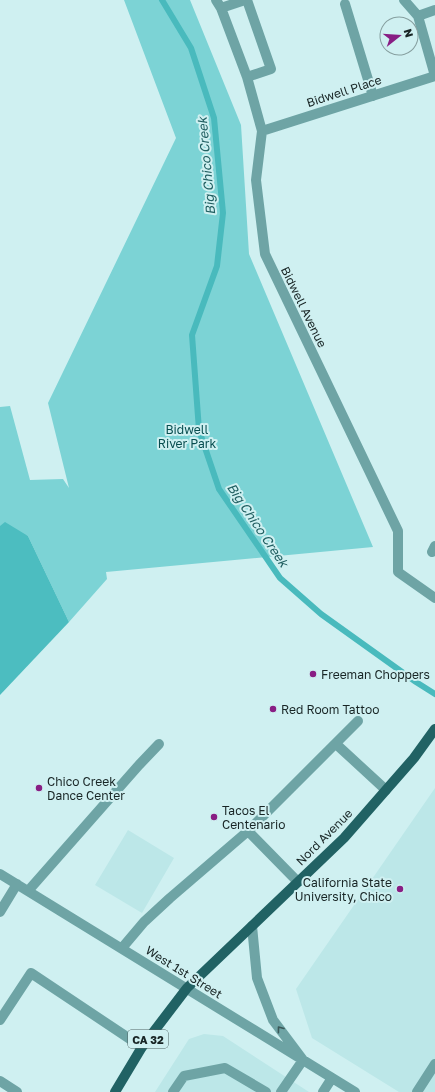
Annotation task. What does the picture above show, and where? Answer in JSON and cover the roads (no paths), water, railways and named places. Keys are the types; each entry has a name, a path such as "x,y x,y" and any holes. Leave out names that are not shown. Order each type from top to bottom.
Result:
{"main road":[{"name":"Nord Avenue","path":"187,988 344,838 414,758 435,729"},
{"name":"CA 32","path":"116,1092 142,1047 187,988"}],"street":[{"path":"219,4 246,0 271,69 247,77"},
{"path":"404,0 418,16 435,10"},
{"name":"Bidwell Avenue","path":"219,4 247,77 262,132 256,180 264,254 398,531 398,572 435,598"},
{"path":"345,4 373,96"},
{"path":"419,20 435,76"},
{"name":"Bidwell Place","path":"262,132 435,76"},
{"path":"122,948 144,922 248,831 358,721"},
{"path":"28,891 159,744"},
{"path":"336,744 386,790"},
{"path":"248,831 298,882"},
{"name":"West 1st Street","path":"0,874 354,1092"},
{"path":"0,912 17,884"},
{"path":"252,926 257,978 273,1020 303,1060 281,1092"},
{"path":"0,1020 3,1007 31,973 142,1047"},
{"path":"417,1092 435,1064"},
{"path":"173,1092 184,1076 225,1068 266,1092"},
{"path":"323,1092 332,1078"},
{"path":"0,1081 17,1092"}],"waterway":[{"name":"Big Chico Creek","path":"162,0 191,48 214,118 223,213 217,266 192,335 199,430 219,489 280,578 321,614 435,694"}],"place":[{"name":"Freeman Choppers","path":"313,674"},
{"name":"Red Room Tattoo","path":"273,709"},
{"name":"Chico Creek Dance Center","path":"39,788"},
{"name":"Tacos El Centenario","path":"214,817"},
{"name":"California State University, Chico","path":"400,889"}],"park label":[{"name":"Bidwell River Park","path":"187,436"}]}
